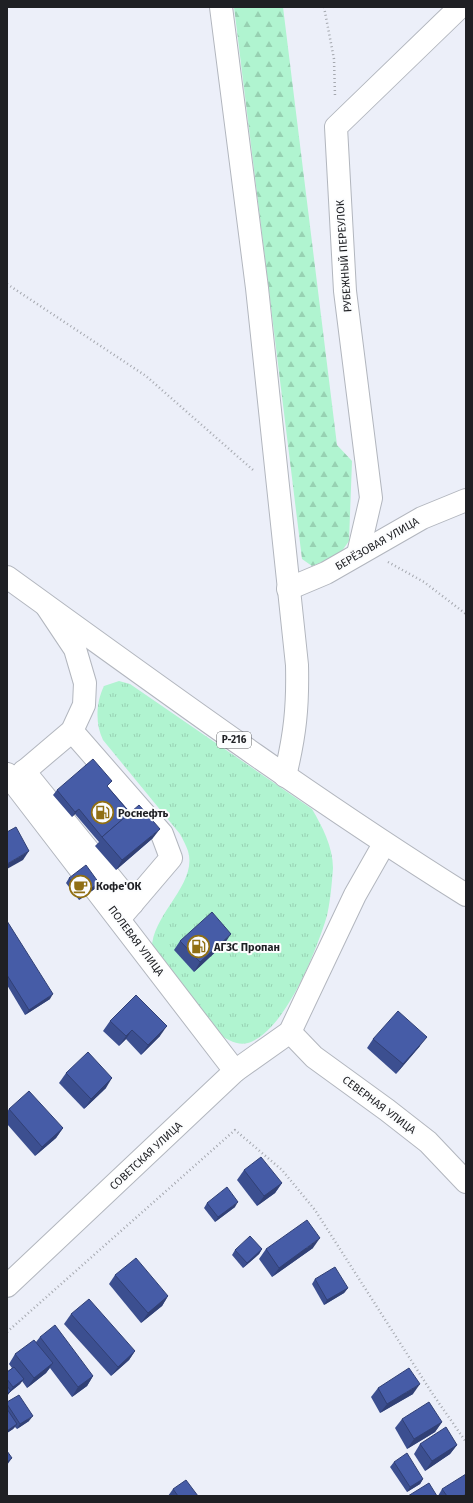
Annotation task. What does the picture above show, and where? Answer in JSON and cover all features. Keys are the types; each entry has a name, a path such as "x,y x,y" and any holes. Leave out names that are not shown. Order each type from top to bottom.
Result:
{"main road":[{"path":"220,7 257,288 296,665 298,702 294,739 285,776"},
{"path":"336,127 460,7"},
{"name":"РУБЕЖНЫЙ ПЕРЕУЛОК","path":"336,127 345,291 371,498 358,554"},
{"name":"БЕРЁЗОВАЯ УЛИЦА","path":"288,589 326,573 422,518 466,500"},
{"name":"Р-216","path":"7,577 285,776 384,844 466,895"},
{"path":"45,604 75,649 85,683 84,706 72,731 15,775 83,843 126,911 171,858 162,834 72,731"},
{"name":"ПОЛЕВАЯ УЛИЦА","path":"15,775 126,911 235,1071"},
{"path":"116,814 133,800"},
{"path":"83,843 100,828"},
{"path":"290,1032 355,895 384,844"},
{"name":"СОВЕТСКАЯ УЛИЦА","path":"7,1286 235,1071 290,1032"},
{"name":"СЕВЕРНАЯ УЛИЦА","path":"290,1032 314,1057 428,1142 466,1182"}],"path":[{"path":"324,7 334,59 336,127"},
{"path":"7,284 146,376 224,443 278,494"},
{"path":"358,554 389,563 424,582 466,614"},
{"path":"7,1332 235,1130 282,1170 315,1210 432,1393 466,1442"}],"green space":[{"path":"234,7 283,7 337,445 352,461 349,541 339,555 312,566 302,559"},
{"path":"119,681 130,684 312,809 320,822 329,845 333,860 333,868 329,908 315,951 298,988 287,1006 264,1034 251,1042 242,1044 238,1043 225,1038 218,1033 152,948 154,935 159,923 187,875 189,863 188,851 180,834 103,740 100,734 98,706 101,692 104,686"}],"building":[{"path":"93,759 112,781 107,786 130,813 102,837 79,809 75,812 57,790"},
{"path":"139,805 160,829 122,860 102,837"},
{"path":"16,827 29,851 7,864 7,832"},
{"path":"86,865 99,883 82,895 69,878"},
{"name":"АГЗС Пропан","path":"212,912 231,934 200,962 180,941"},
{"path":"7,921 53,994 29,1010 7,975"},
{"path":"136,995 167,1026 148,1045 132,1030 126,1036 110,1021"},
{"path":"398,1011 427,1037 403,1064 373,1039"},
{"path":"88,1052 112,1078 91,1099 66,1073"},
{"path":"29,1091 63,1128 42,1147 9,1109"},
{"path":"261,1157 282,1183 264,1196 244,1170"},
{"path":"227,1187 238,1202 218,1217 207,1203"},
{"path":"307,1220 320,1238 279,1268 266,1249"},
{"path":"250,1236 262,1249 247,1263 235,1250"},
{"path":"136,1258 168,1296 148,1313 115,1275"},
{"path":"335,1267 348,1288 327,1300 315,1279"},
{"path":"89,1299 135,1351 118,1367 71,1314"},
{"path":"55,1325 93,1376 78,1387 40,1337"},
{"path":"34,1340 53,1363 34,1378 15,1354"},
{"path":"14,1367 24,1379 13,1387 7,1379 7,1372"},
{"path":"409,1368 420,1384 387,1404 378,1388"},
{"path":"7,1386 11,1391 7,1394"},
{"path":"19,1395 33,1416 20,1424 7,1404 7,1402"},
{"path":"429,1402 442,1422 414,1439 402,1419"},
{"path":"7,1409 17,1424 7,1431"},
{"path":"446,1427 457,1445 432,1461 420,1444"},
{"path":"7,1451 12,1458 7,1462"},
{"path":"407,1453 423,1479 410,1487 394,1462"},
{"path":"466,1474 466,1494 463,1496 447,1496 442,1489"},
{"path":"186,1480 198,1496 178,1496 173,1489"},
{"path":"429,1483 437,1496 408,1496"}],"place":[{"name":"Роснефть","path":"102,813"},
{"name":"Кофе'ОК","path":"81,886"},
{"name":"АГЗС Пропан","path":"199,947"}]}
